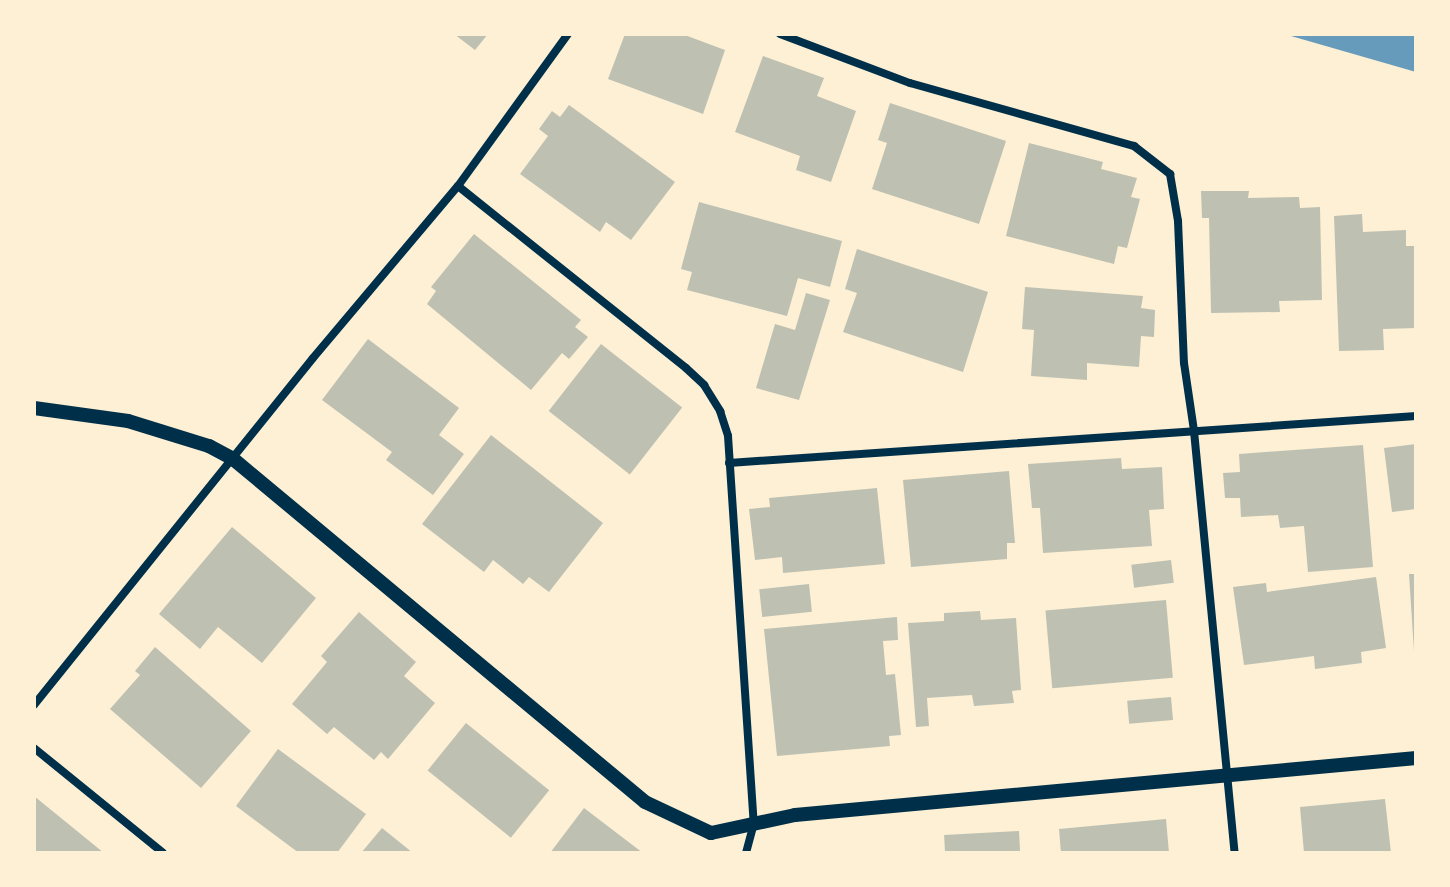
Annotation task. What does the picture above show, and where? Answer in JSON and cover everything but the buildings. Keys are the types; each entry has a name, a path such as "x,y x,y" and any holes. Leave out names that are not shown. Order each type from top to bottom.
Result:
{"street":[{"path":"34,705 232,458 458,186 568,34"},
{"path":"780,34 910,83 1134,146 1164,166 1170,174 1178,221 1184,363 1230,775 1235,853"},
{"path":"458,186 704,385 724,422 754,823 746,853"},
{"path":"34,408 128,421 209,446 232,458 645,802 711,833 795,815 1416,758"},
{"path":"729,463 1416,416"},
{"path":"34,748 163,853"}],"water":[{"path":"1284,34 1416,34 1416,72"}]}
